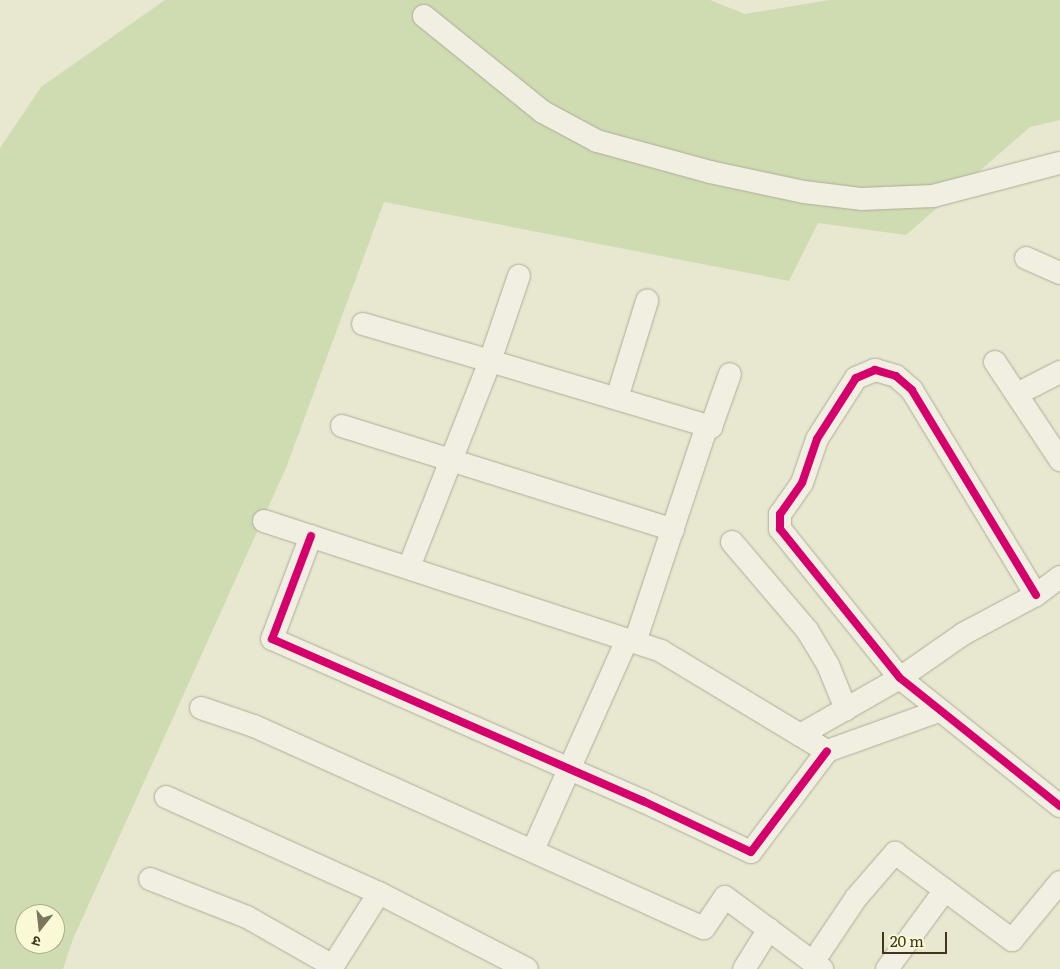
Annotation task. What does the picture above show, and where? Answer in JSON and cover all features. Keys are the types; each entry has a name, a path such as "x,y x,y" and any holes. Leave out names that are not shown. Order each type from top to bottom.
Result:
{"street":[{"path":"424,16 543,112 598,141 710,172 804,192 862,199 933,196 1060,163"},
{"path":"1026,258 1060,273"},
{"path":"409,567 490,361 519,276"},
{"path":"616,398 647,301"},
{"path":"363,324 712,427 730,374"},
{"path":"995,362 1060,460"},
{"path":"1036,594 912,390 896,376 875,370 856,378 817,439 802,483 780,514 780,528 900,678 1060,806"},
{"path":"1016,394 1060,372"},
{"path":"342,426 451,458 479,472 673,530"},
{"path":"532,850 631,641 673,530 707,426"},
{"path":"264,521 661,651 827,752"},
{"path":"311,536 272,639 570,769 751,852 827,752 939,711"},
{"path":"732,542 807,630 828,665 846,709"},
{"path":"800,735 900,678 963,634 1036,594 1060,577"},
{"path":"201,708 254,726 704,928 726,897 818,966 856,898 895,853 1012,940 1060,882"},
{"path":"166,797 379,893 527,969"},
{"path":"150,879 246,917 332,968 379,893"},
{"path":"887,969 945,890"},
{"path":"744,969 769,929"}],"green space":[{"path":"165,0 710,0 745,14 829,0 1060,0 1060,120 1030,127 906,235 818,223 789,281 384,202 286,468 73,939 63,969 0,969 0,148 41,87"}],"cycle path":[{"path":"1036,595 912,390 896,376 875,370 856,378 817,439 802,483 780,514 780,529 900,678 1060,806"},
{"path":"311,536 272,639 643,801 751,852 827,751"}]}
